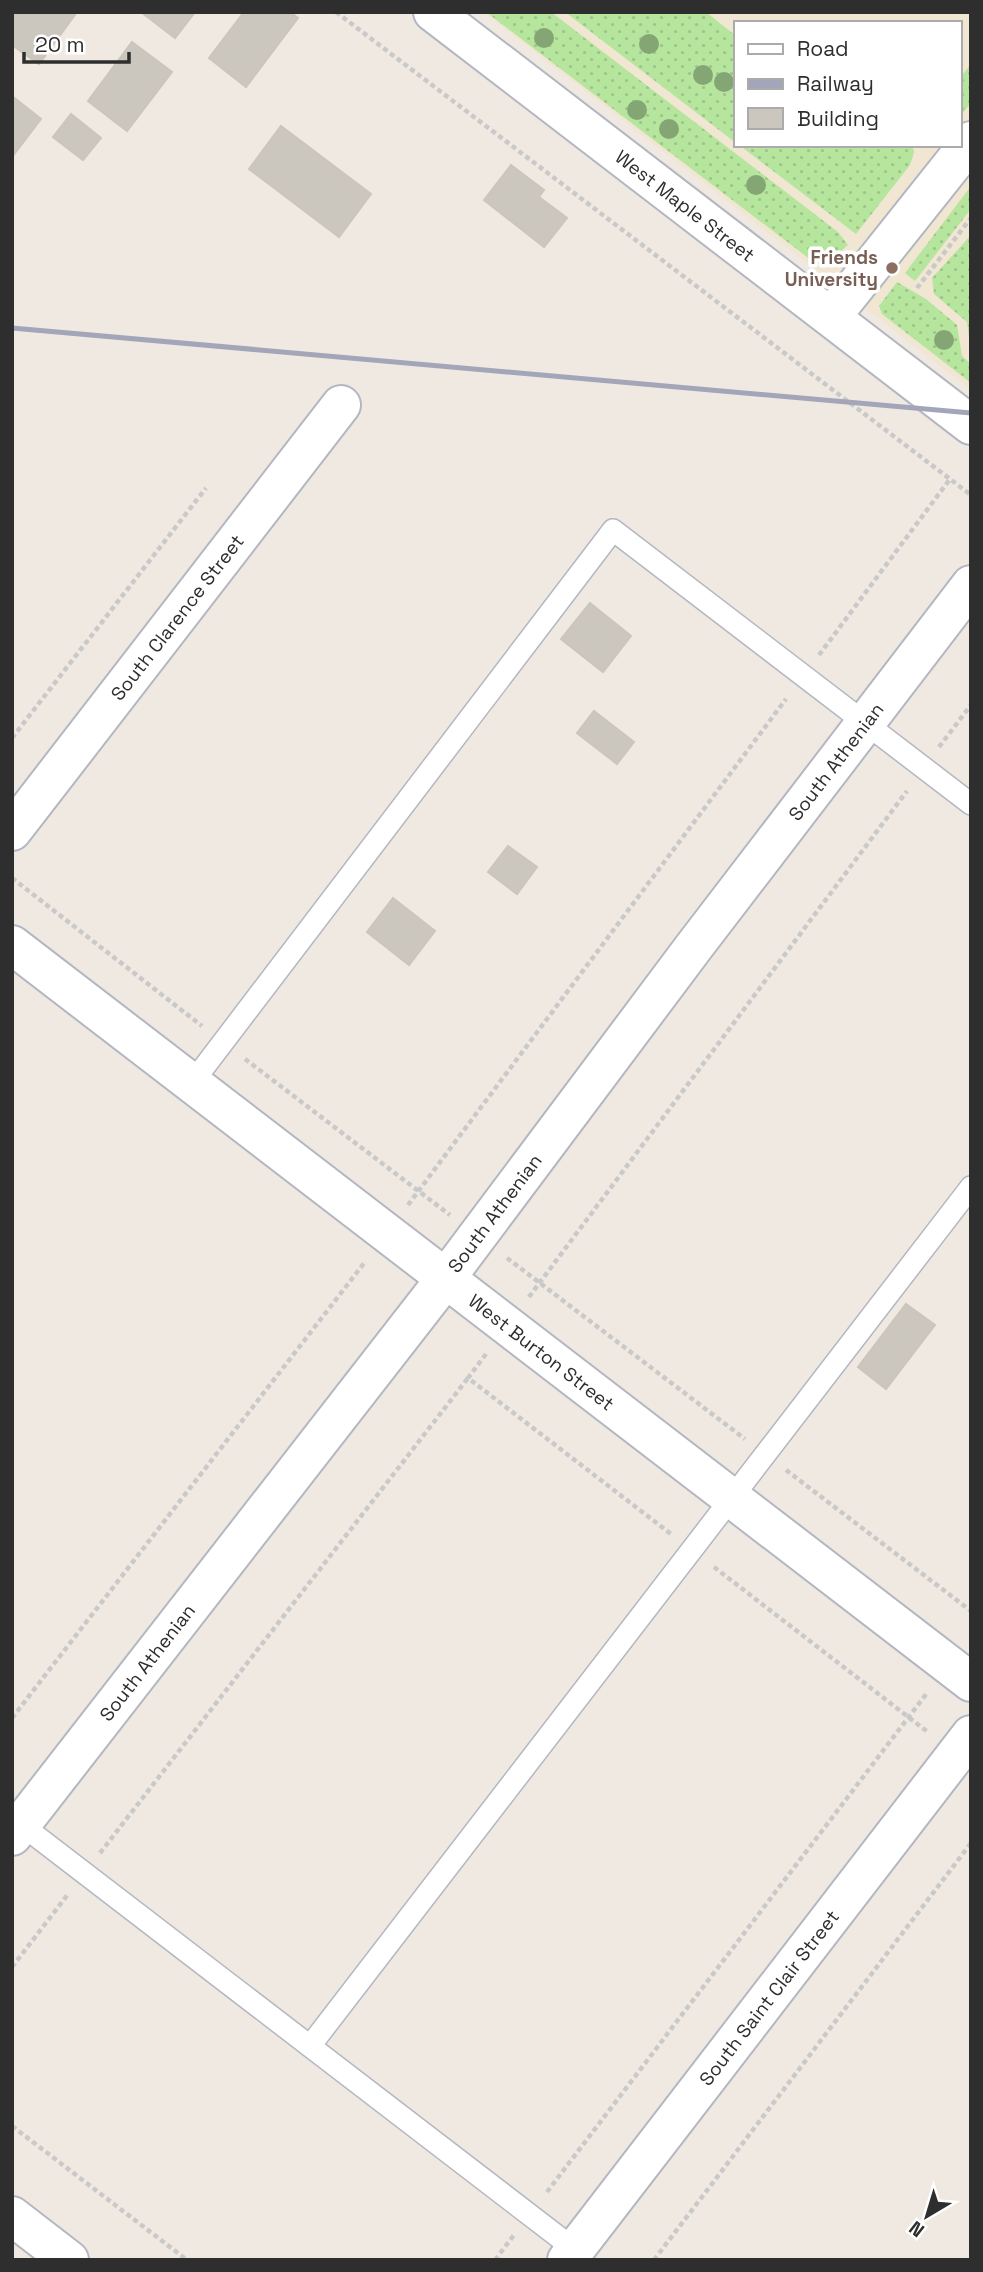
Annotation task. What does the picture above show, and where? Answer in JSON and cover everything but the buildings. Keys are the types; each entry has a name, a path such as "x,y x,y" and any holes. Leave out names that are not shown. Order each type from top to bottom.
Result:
{"street":[{"name":"West Maple Street","path":"433,12 971,425"},
{"path":"831,317 971,141"},
{"name":"South Clarence Street","path":"12,831 341,405"},
{"name":"South Athenian","path":"15,1826 446,1278 684,959 971,586"},
{"name":"West Burton Street","path":"12,945 960,1673"},
{"name":"South Saint Clair Street","path":"577,2256 963,1744"},
{"path":"12,2216 69,2260"}],"lane":[{"path":"191,1083 613,530 971,804"},
{"path":"310,2046 971,1187"},
{"path":"15,1826 85,1873 530,2215 577,2256"}],"path":[{"path":"336,12 971,495"},
{"path":"917,288 971,218"},
{"path":"12,1718 387,1233 950,479"},
{"path":"12,738 206,488"},
{"path":"12,1967 468,1378 971,705"},
{"path":"468,1378 909,1717 963,1744"},
{"path":"495,2260 909,1717 960,1673"},
{"path":"654,2260 971,1843"},
{"path":"12,2126 187,2260"}],"shaded area":[{"name":"Friends University","path":"483,12 971,12 971,390"}],"green space":[{"path":"486,12 551,12 838,232 848,245 826,264 811,260"},
{"path":"565,12 706,12 734,34 734,141"},
{"path":"971,64 971,103 962,114 962,75"},
{"path":"742,147 913,147 914,152 910,165 856,234"},
{"path":"971,186 971,209 915,281 905,273"},
{"path":"971,235 971,352 967,322 934,294 932,278"},
{"path":"897,282 926,299 957,325 962,356 971,364 971,383 882,314 879,306"}],"railway":[{"path":"12,328 971,413"}],"place":[{"name":"Friends University","path":"892,268"}]}
